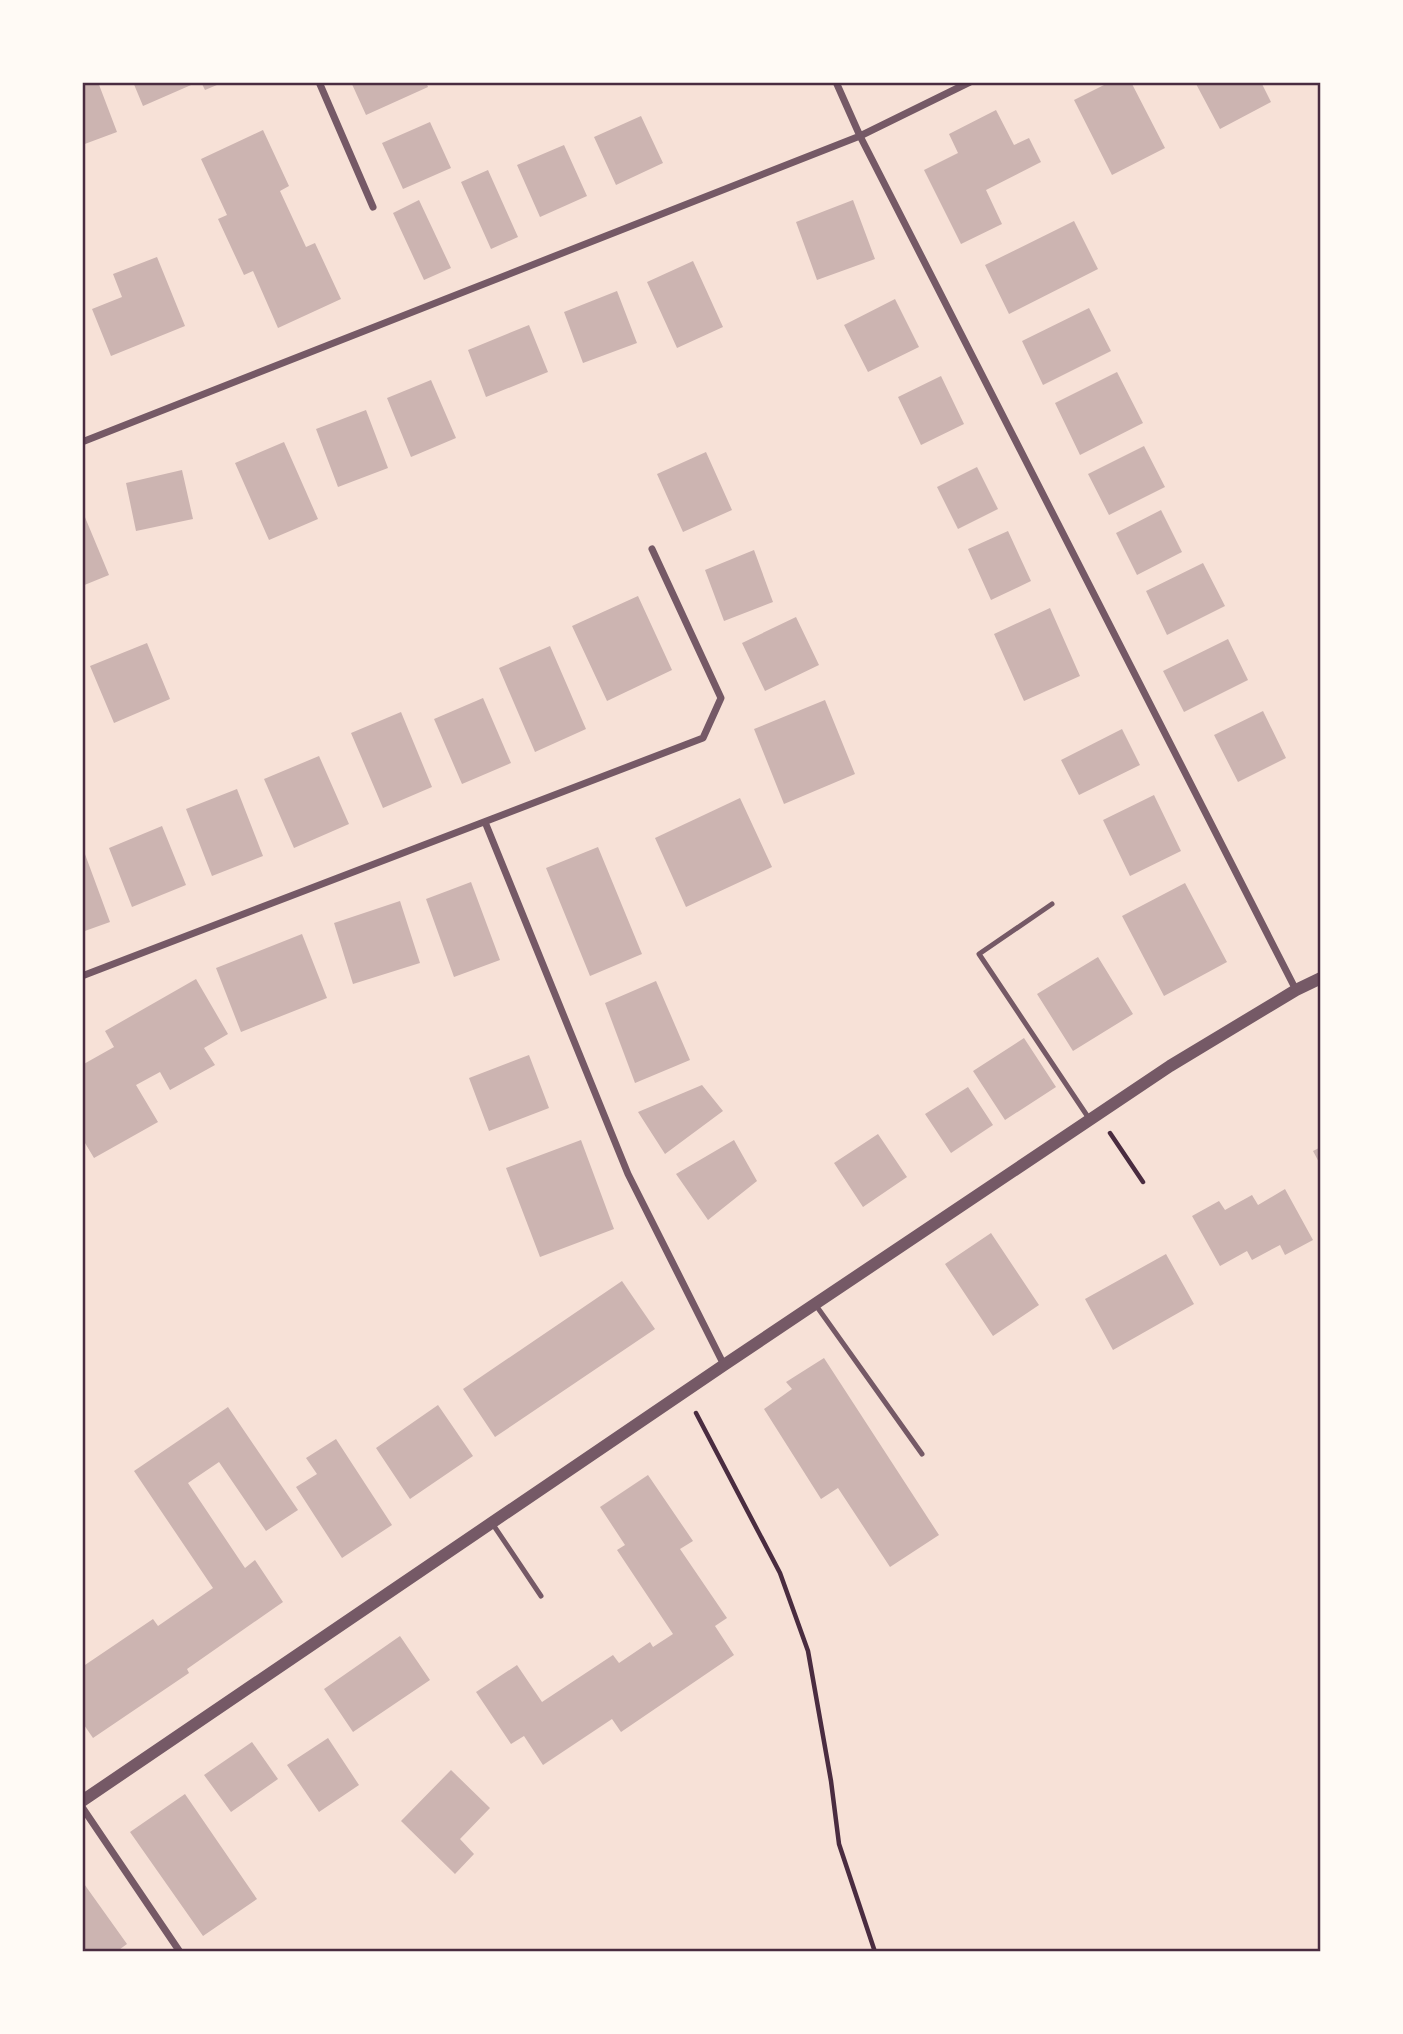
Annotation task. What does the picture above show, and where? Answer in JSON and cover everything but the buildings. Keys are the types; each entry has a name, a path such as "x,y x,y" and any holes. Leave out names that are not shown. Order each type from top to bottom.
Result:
{"street":[{"path":"319,82 373,207"},
{"path":"836,82 860,136 1296,990"},
{"path":"82,442 860,136 970,82"},
{"path":"82,976 703,738 720,698 652,549"},
{"path":"485,822 628,1174 724,1365"},
{"path":"82,1801 1170,1066 1296,990 1321,978"},
{"path":"82,1807 180,1952"}],"lane":[{"path":"1052,904 979,954 1090,1120"},
{"path":"815,1304 922,1454"},
{"path":"492,1523 541,1596"}],"path":[{"path":"1116,1142 1143,1182"},
{"path":"685,1392 780,1573 803,1638 829,1768 839,1844 875,1952"}]}
